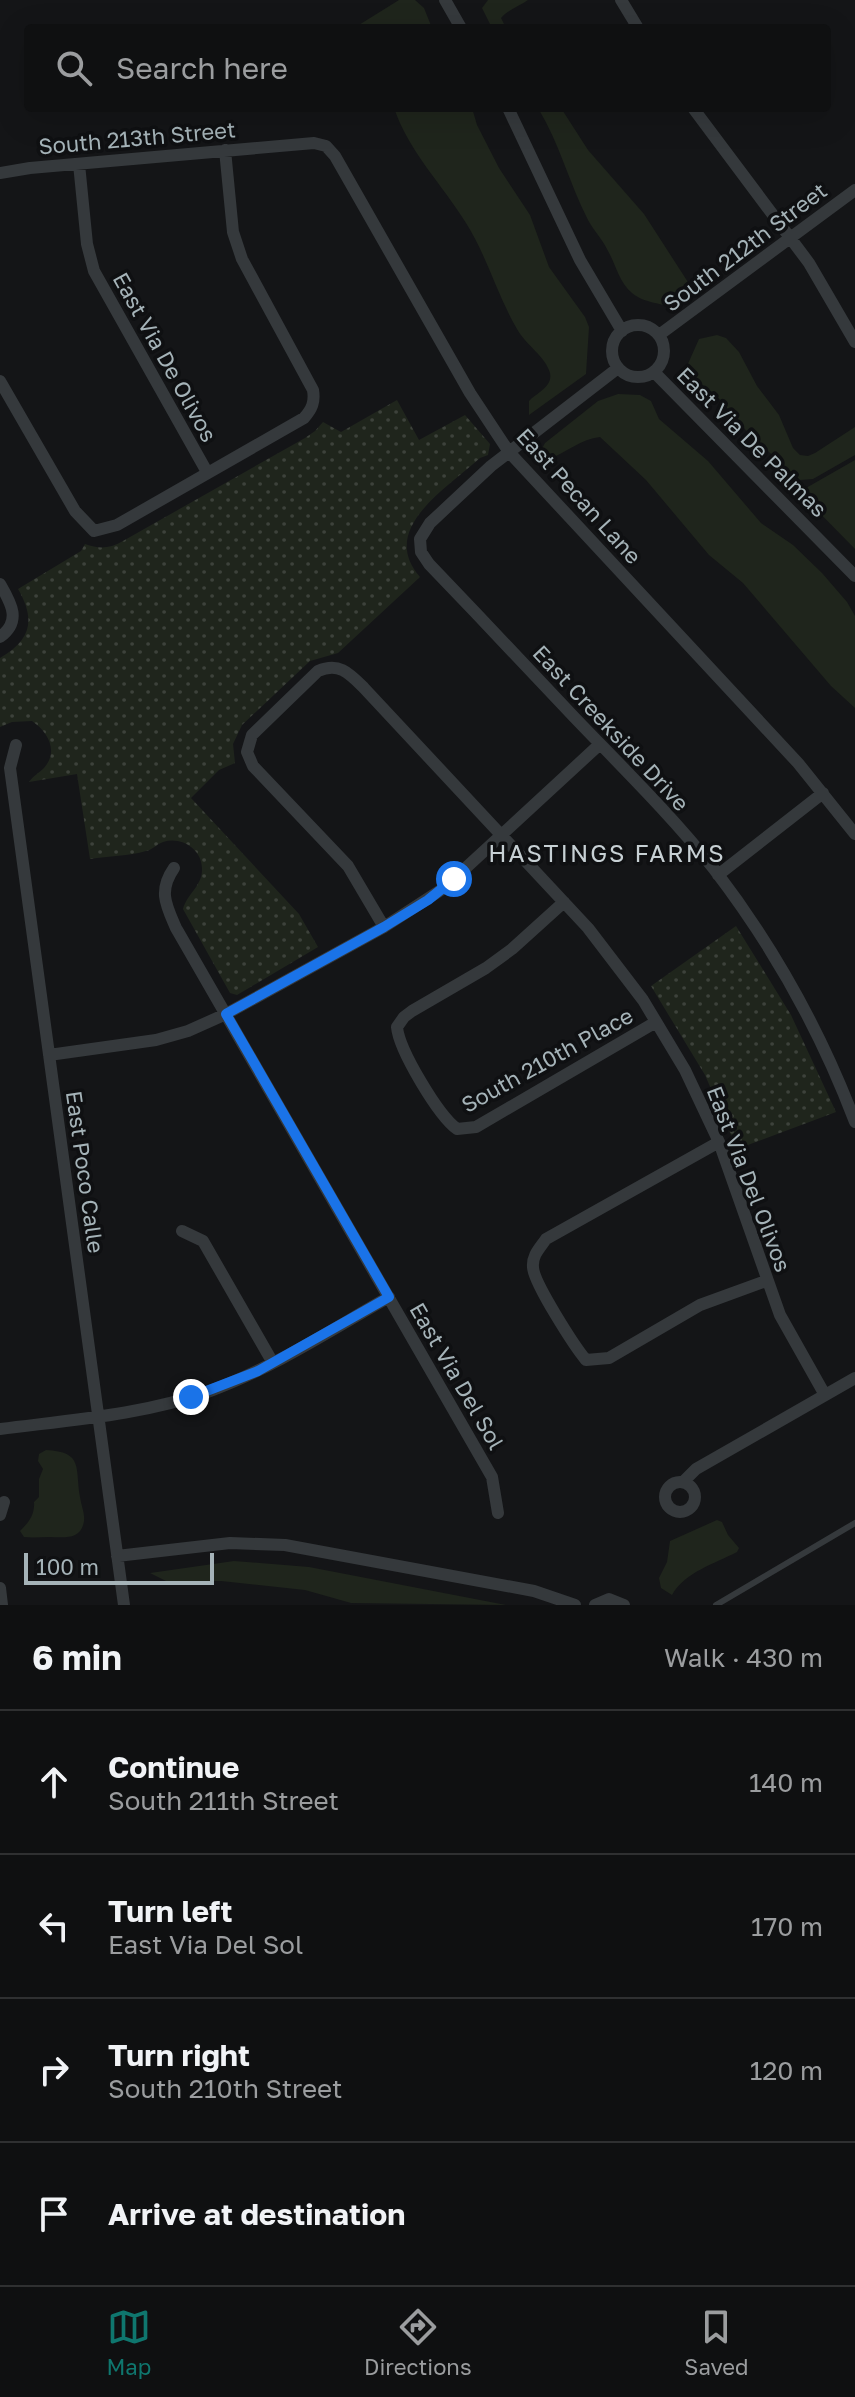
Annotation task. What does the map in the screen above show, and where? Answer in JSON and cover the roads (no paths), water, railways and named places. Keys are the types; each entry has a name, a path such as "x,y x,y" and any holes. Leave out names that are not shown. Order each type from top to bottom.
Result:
{"street":[{"path":"445,0 459,24"},
{"path":"621,0 636,24"},
{"path":"510,112 580,260 622,331"},
{"path":"696,112 809,263 855,342"},
{"name":"South 213th Street","path":"0,173 225,150 314,143 326,146"},
{"name":"East Pecan Lane","path":"326,146 335,156 477,404 509,452 798,763 855,834"},
{"path":"0,381 75,511 94,531 117,525 304,418 311,411 314,399 308,379 242,259 233,232 225,150"},
{"name":"East Via De Olivos","path":"79,164 87,244 94,271 207,472"},
{"name":"South 212th Street","path":"659,335 855,190"},
{"path":"509,452 618,368 612,352 622,331 629,327 645,326 659,335"},
{"name":"East Via De Palmas","path":"618,368 623,373 639,377 654,372 664,355 659,335"},
{"name":"East Via De Palmas","path":"654,372 855,576"},
{"name":"East Creekside Drive","path":"509,452 430,523 420,539 421,552 718,875 796,995 833,1068 855,1122"},
{"path":"0,584 13,609 13,621 0,637"},
{"name":"East Via Del Olivos","path":"384,927 348,866 253,766 247,752 252,735 318,671 334,666 347,671 364,688 564,902 625,976 656,1022 685,1070 719,1142 766,1281 786,1328 825,1395"},
{"path":"49,1055 165,1038 188,1031 226,1014 384,927 444,888 600,744"},
{"name":"East Poco Calle","path":"16,745 10,768 124,1605"},
{"path":"718,875 823,793"},
{"name":"East Via Del Sol","path":"174,868 166,880 164,893 168,909 492,1477 498,1513"},
{"name":"South 210th Place","path":"564,902 512,949 486,968 412,1011 397,1027 401,1045 443,1118 457,1129 476,1127 656,1022"},
{"path":"719,1142 546,1239 535,1255 532,1270 574,1346 586,1360 609,1358 700,1305 766,1281"},
{"path":"182,1231 203,1241 273,1363"},
{"path":"0,1429 142,1409 191,1397 237,1381 273,1363 389,1297"},
{"path":"683,1482 696,1469 855,1378"},
{"path":"117,1556 230,1543 285,1545 534,1591 575,1605"},
{"path":"0,1588 2,1605"},
{"path":"595,1605 609,1599 624,1605"}],"lane":[{"path":"716,1605 855,1523"}],"district":[{"name":"HASTINGS FARMS","path":"607,854"}]}
